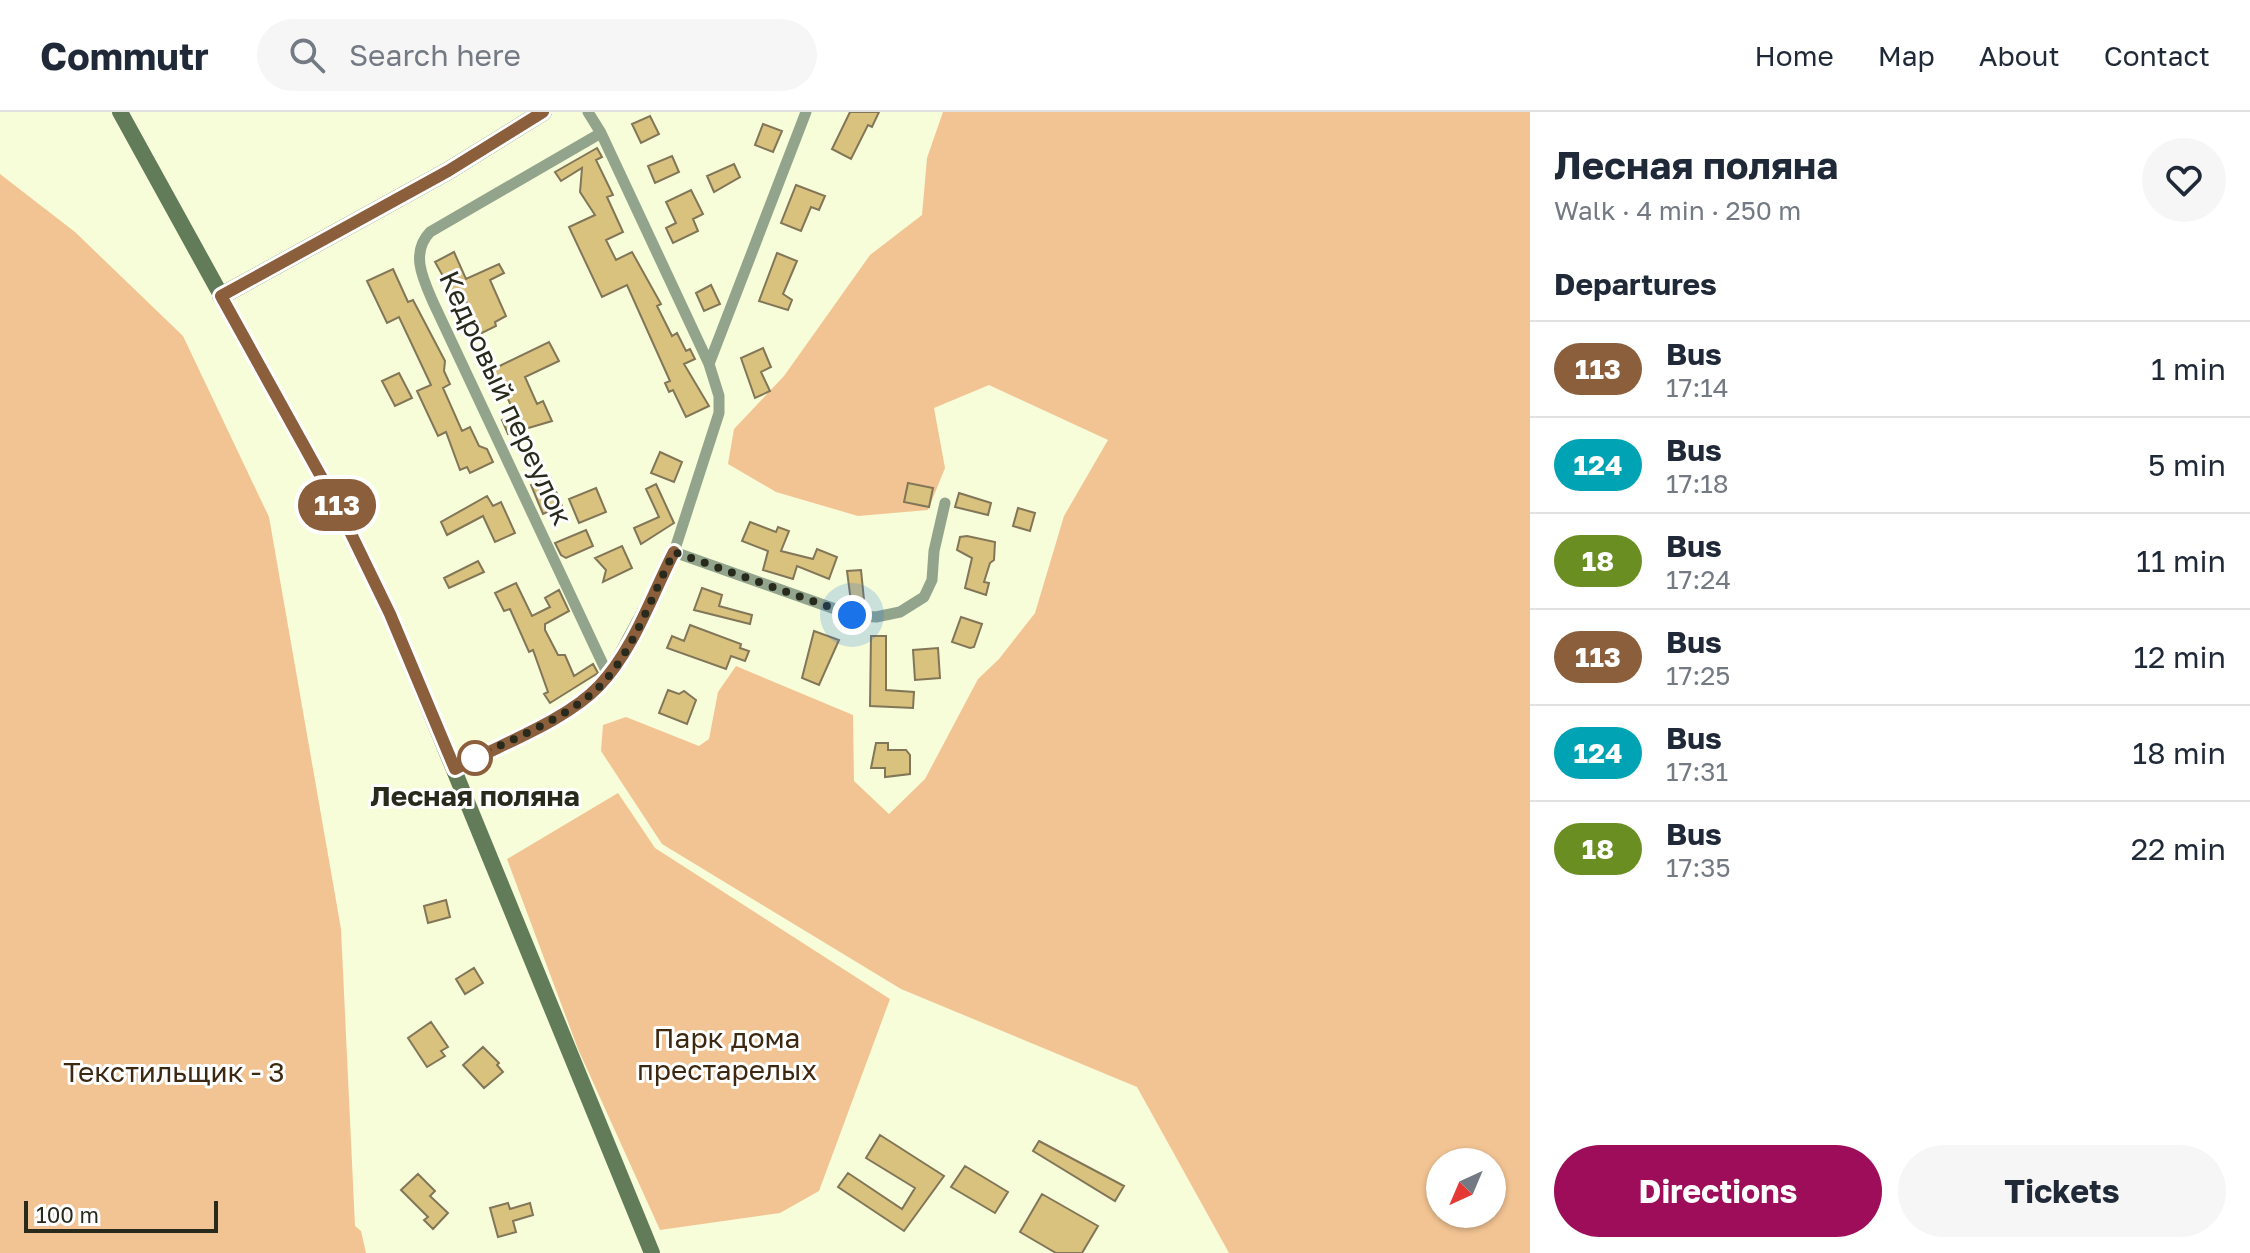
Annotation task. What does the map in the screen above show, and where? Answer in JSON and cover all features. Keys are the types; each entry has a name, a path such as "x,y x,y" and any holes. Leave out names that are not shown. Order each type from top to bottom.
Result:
{"highway":[{"path":"221,296 448,171 543,112"}],"main road":[{"path":"120,112 339,509 390,614 652,1253"}],"street":[{"path":"455,769 561,713 599,687 632,637 674,552 717,421 719,396 709,364 601,133 588,112"},
{"path":"709,364 806,112"},
{"name":"Кедровый переулок","path":"601,133 430,232 424,238 419,258 433,302 608,675"},
{"path":"674,552 852,615 876,617 918,604 929,589 945,503"}],"green space":[{"path":"943,112 1530,112 1530,1253 1229,1253 1137,1087 901,989 662,844 601,751 603,725 626,717 699,746 709,739 718,692 736,666 853,715 854,781 889,814 925,779 978,679 999,659 1035,613 1064,516 1108,440 989,385 934,408 945,468 928,510 858,516 776,492 728,464 734,429 784,376 870,255 922,215 927,158"},
{"name":"Текстильщик - 3","path":"0,174 75,232 183,336 269,517 341,929 355,1226 361,1231 366,1253 0,1253"},
{"name":"Парк дома престарелых","path":"618,793 655,848 890,999 819,1191 780,1213 660,1230 578,1049 507,859"}],"building":[{"path":"850,112 879,112 872,127 868,125 851,159 832,149"},
{"path":"650,116 659,134 641,143 632,124"},
{"path":"763,124 782,131 773,152 755,145"},
{"path":"597,148 602,157 596,160 613,195 607,197 623,232 606,240 616,260 632,252 661,304 657,306 672,336 677,333 686,351 690,349 695,359 684,364 709,406 686,417 673,390 669,392 665,383 670,381 627,285 602,297 569,227 595,215 580,192 582,168 561,181 555,172"},
{"path":"672,156 679,172 655,183 648,166"},
{"path":"734,164 740,177 714,192 707,176"},
{"path":"796,185 825,196 819,210 811,207 801,231 781,223"},
{"path":"691,190 703,214 693,219 698,231 673,243 666,228 676,223 666,202"},
{"path":"454,252 466,279 499,264 504,273 490,280 506,316 495,322 496,326 480,334 464,297 457,301 435,262"},
{"path":"777,253 797,261 783,294 792,300 788,310 759,301"},
{"path":"393,269 408,302 413,300 445,361 444,371 450,384 443,388 462,431 470,427 479,446 487,449 493,462 470,473 467,467 460,470 446,432 438,436 417,391 431,385 399,317 387,323 367,281"},
{"path":"711,285 720,304 704,311 696,293"},
{"path":"549,342 559,361 525,377 537,404 543,401 552,421 508,434 502,420 515,414 500,382 489,386 483,374"},
{"path":"763,348 771,367 761,372 770,391 755,398 741,358"},
{"path":"399,373 412,398 395,406 382,381"},
{"path":"660,452 682,462 674,482 651,473"},
{"path":"550,477 562,506 543,514 531,485"},
{"path":"908,483 933,488 929,507 904,502"},
{"path":"656,484 674,523 641,544 634,528 659,517 646,489"},
{"path":"596,488 606,512 579,523 569,499"},
{"path":"959,493 991,503 988,515 955,507"},
{"path":"487,496 493,506 501,502 515,533 495,542 483,516 447,535 441,522"},
{"path":"1018,508 1035,513 1030,531 1013,526"},
{"path":"750,522 776,532 778,527 789,531 781,551 813,559 817,549 837,557 829,579 797,566 793,579 763,570 768,551 742,541"},
{"path":"586,530 593,546 566,558 561,555 555,543"},
{"path":"960,537 995,542 994,560 990,563 984,582 989,583 986,595 965,588 972,558 957,550"},
{"path":"622,546 632,568 603,582 606,570 595,558"},
{"path":"478,561 484,572 449,588 444,578"},
{"path":"861,570 864,600 851,602 847,571"},
{"path":"516,583 532,616 550,607 545,598 559,590 569,611 545,624 545,630 558,655 565,655 574,676 593,664 598,673 550,703 544,694 548,692 533,650 529,652 510,609 504,611 495,593"},
{"path":"702,588 722,595 719,606 752,615 750,624 694,610"},
{"path":"961,617 982,624 974,647 952,642"},
{"path":"690,625 741,644 740,648 749,651 745,661 731,656 726,669 667,648 672,636 684,641"},
{"path":"814,631 839,640 819,685 802,678"},
{"path":"871,636 886,636 886,690 914,692 913,708 870,706"},
{"path":"938,648 940,678 915,680 913,650"},
{"path":"668,690 679,694 684,691 696,700 687,724 659,713"},
{"path":"876,743 888,743 888,750 906,750 910,755 910,774 885,777 885,768 871,768"},
{"path":"446,900 450,917 428,923 424,906"},
{"path":"474,968 483,983 465,994 456,979"},
{"path":"431,1022 448,1047 441,1051 445,1056 427,1067 408,1038"},
{"path":"483,1047 499,1063 497,1065 503,1072 484,1088 463,1065"},
{"path":"880,1135 944,1176 904,1231 838,1187 848,1173 902,1209 915,1188 866,1158"},
{"path":"1039,1141 1124,1186 1115,1201 1033,1151"},
{"path":"965,1166 1008,1192 995,1213 951,1187"},
{"path":"418,1174 435,1191 430,1196 448,1213 433,1229 424,1220 428,1217 401,1190"},
{"path":"1042,1194 1098,1226 1082,1253 1056,1253 1020,1232"},
{"path":"508,1203 510,1209 530,1203 533,1215 513,1221 516,1232 498,1237 490,1208"}],"bus line":[{"name":"113","path":"543,112 448,171 221,296 339,509 390,614 455,769 561,713 599,687 632,637 674,552"}],"place":[{"name":"Лесная поляна","path":"475,758"}],"route":[{"path":"475,758 561,713 599,687 632,637 674,552 852,615"}]}
